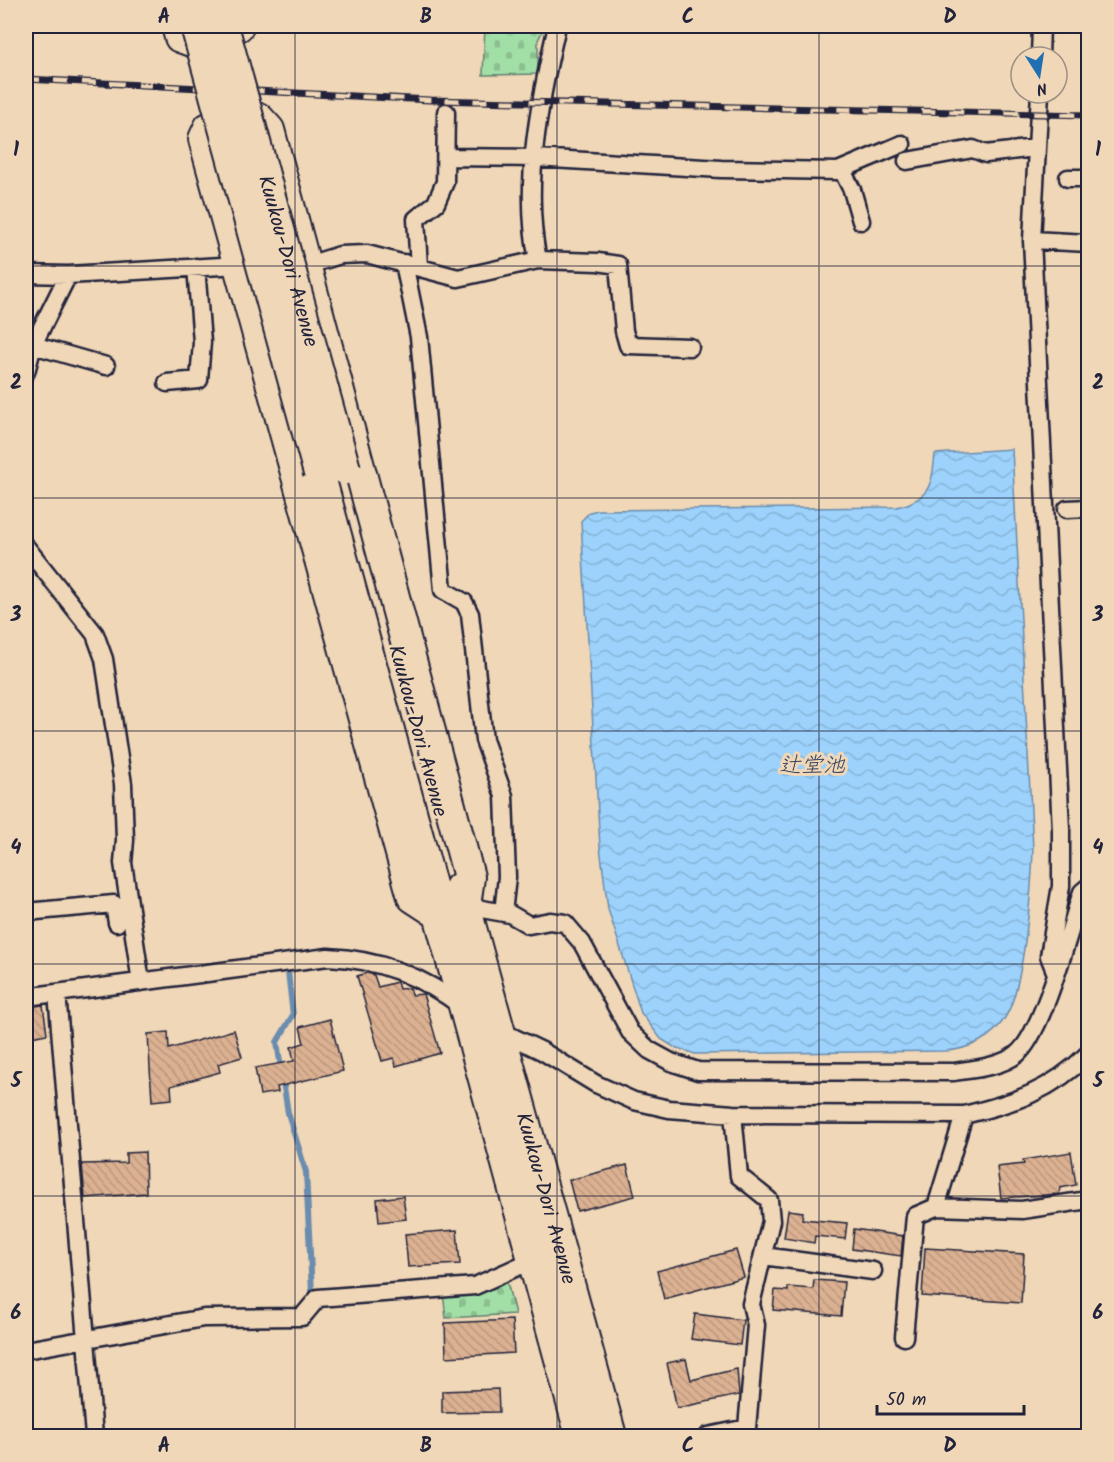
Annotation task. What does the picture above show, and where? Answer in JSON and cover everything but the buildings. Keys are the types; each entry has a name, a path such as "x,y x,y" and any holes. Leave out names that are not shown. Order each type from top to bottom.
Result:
{"highway":[{"path":"177,26 180,37 191,41 238,26"},
{"name":"Kuukou-Dori Avenue","path":"196,26 332,471"},
{"name":"Kuukou-Dori Avenue","path":"223,26 332,471 452,910 500,1032 611,1437"},
{"path":"258,118 269,130 469,877 452,910 413,897 239,265 204,139 209,128 258,118"},
{"name":"Kuukou-Dori Avenue","path":"452,910 464,1008 581,1437"}],"street":[{"path":"538,260 530,225 535,158 540,101 557,26"},
{"path":"1040,45 1041,26"},
{"path":"1039,105 1032,240 1061,830 1060,886 1049,956 1055,971"},
{"path":"446,112 445,182 436,203 416,219 412,265 443,590 464,602 470,614 484,740 504,796 503,845 507,877 503,913"},
{"path":"447,157 535,158 721,170 842,170 902,144"},
{"path":"907,161 973,149 986,154 1035,148"},
{"path":"842,170 852,190 861,221"},
{"path":"1068,178 1089,178"},
{"path":"1032,240 1089,243"},
{"path":"305,266 340,255 367,254 458,278 538,260 598,262 618,266 624,331 628,345 690,347"},
{"path":"26,274 68,275 239,265"},
{"path":"167,383 199,380 202,342 196,267"},
{"path":"26,368 33,345 68,275"},
{"path":"33,345 106,366"},
{"path":"1067,509 1089,508"},
{"path":"26,547 95,634 104,659 123,784 126,840 123,863 141,982"},
{"path":"452,910 503,913 529,925 550,921 565,923 582,943 630,1032 648,1050 671,1062 698,1071 954,1072 986,1066 1016,1054 1032,1034 1044,1012 1055,971 1082,892 1089,887"},
{"path":"26,912 114,904 117,922"},
{"path":"26,997 317,958 358,958 380,964 421,981 500,1032 542,1051 596,1084 634,1101 669,1109 733,1114 964,1114 999,1107 1028,1095 1066,1076 1089,1054"},
{"path":"57,993 94,1437"},
{"path":"708,1437 747,1428 756,1325 751,1304 771,1221 769,1200 739,1176 733,1114"},
{"path":"936,1207 964,1114"},
{"path":"904,1337 915,1216 936,1207 1022,1210 1089,1200"},
{"path":"763,1256 873,1272"},
{"path":"26,1350 86,1337 108,1337 204,1318 302,1317 318,1298 475,1286 533,1260"}],"green space":[{"path":"485,26 545,26 538,40 538,74 483,75"},
{"path":"507,1282 515,1314 446,1318 443,1293 480,1292"}],"water":[{"name":"辻堂池","path":"1012,449 1033,849 1029,910 1022,960 1018,982 1006,1016 995,1030 980,1041 964,1048 946,1051 695,1054 674,1047 661,1039 641,1013 608,909 600,847 581,521 590,512 598,510 897,507 908,504 923,495 930,482 935,454"}],"waterway":[{"path":"288,972 293,1015 277,1042 288,1113 306,1172 312,1293 310,1298"}],"railway":[{"path":"26,79 430,100 1088,115"}]}
